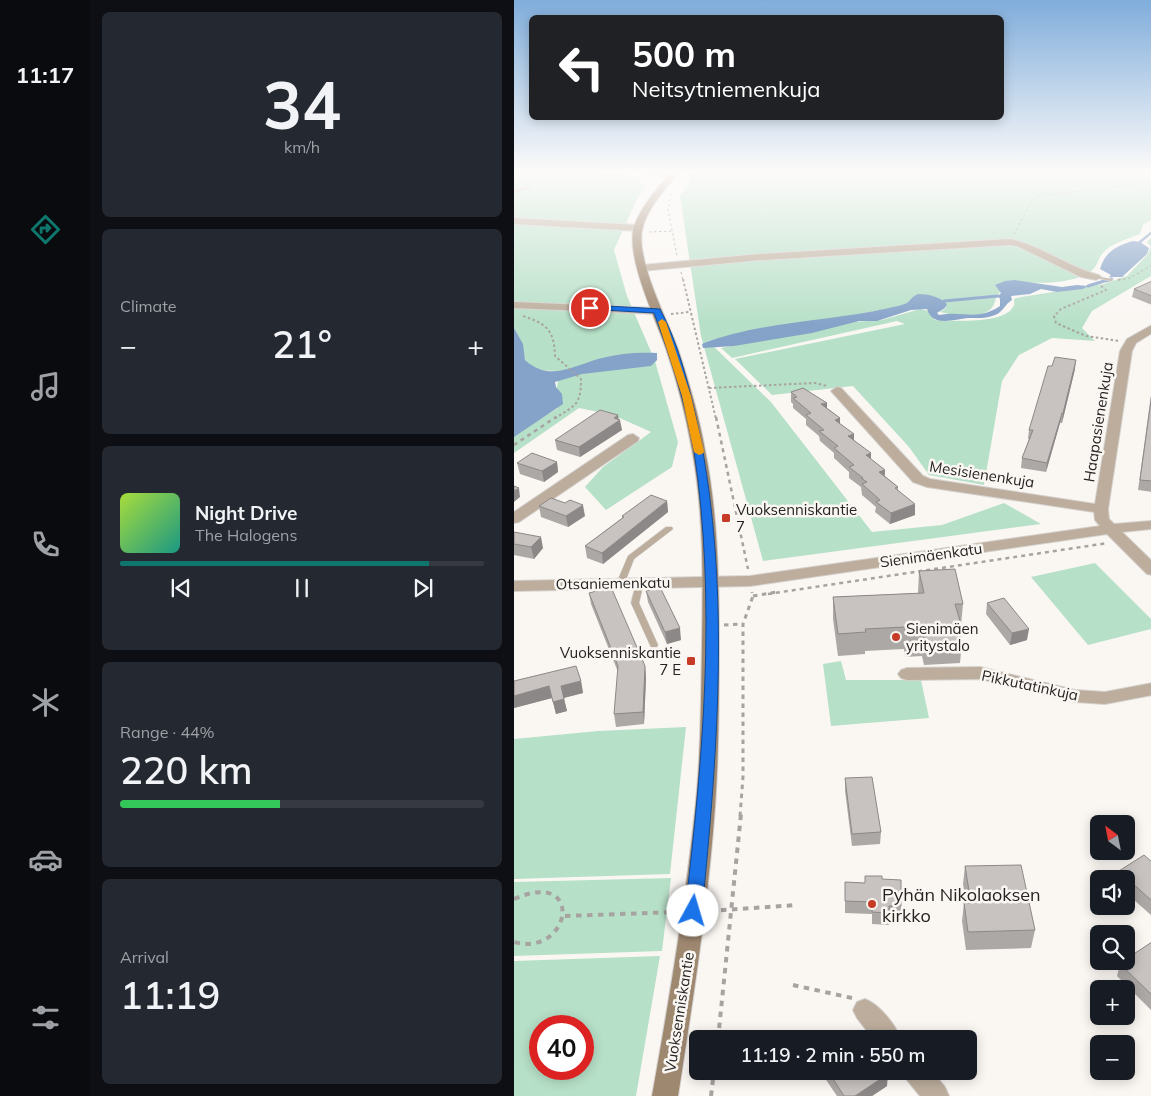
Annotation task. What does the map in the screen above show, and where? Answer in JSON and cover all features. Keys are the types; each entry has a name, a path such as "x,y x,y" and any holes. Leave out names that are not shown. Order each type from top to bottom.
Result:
{"street":[{"path":"534,222 638,228 641,222"},
{"name":"Vuoksenniskantie","path":"638,228 642,268 672,349 686,396 699,451 711,558 710,718 705,808 682,996 665,1096"},
{"path":"642,268 769,256 1010,242 1020,244 1084,275 1096,277"},
{"path":"514,305 658,311"},
{"path":"1131,341 1151,328"},
{"name":"Haapasienenkuja","path":"1101,509 1126,351 1131,341"},
{"name":"Mesisienenkuja","path":"837,391 918,479 927,483 1101,509"},
{"path":"514,519 633,438"},
{"path":"1101,509 1102,520 1151,571"},
{"name":"Sienimäenkatu","path":"711,581 750,581 1111,529 1151,525"},
{"name":"Otsaniemenkatu","path":"514,586 711,581"},
{"name":"Pikkutatinkuja","path":"907,674 980,673 1075,696 1104,698 1133,694 1151,688"},
{"path":"866,1010 882,1030"},
{"path":"923,1080 936,1096"}],"lane":[{"path":"1096,277 1111,280"},
{"path":"621,582 631,558 669,529"},
{"path":"640,582 635,603 654,645"}],"path":[{"path":"671,222 696,342 709,388 753,596 742,624 743,777 733,910 719,1030"},
{"path":"1010,242 1021,222"},
{"path":"1111,280 1130,278 1151,265"},
{"path":"1084,275 1106,290 1061,310 1054,316 1056,323 1069,332 1093,339 1131,341"},
{"path":"514,445 575,405 581,396 581,379 569,366 555,356 554,341 547,326 520,315"},
{"path":"709,388 814,382 837,391"},
{"path":"753,596 1122,541"},
{"path":"514,899 533,890 544,890 554,893 560,898 564,906 565,916 555,932 547,938 526,944 514,942"},
{"path":"708,911 796,905"},
{"path":"565,916 663,912"},
{"path":"793,985 849,996 866,1010"},
{"path":"710,1096 713,1080"}],"green space":[{"path":"514,222 627,222 614,250 627,296 655,361 678,442 672,467 606,510 585,487 603,467 651,432 613,415 579,408 514,453 514,435 558,408 557,387 560,371 529,370 514,327"},
{"path":"684,222 1148,222 1143,225 1140,234 1105,250 1093,269 1083,276 1053,282 1031,283 1012,281 996,296 994,305 982,314 966,316 940,312 946,308 945,301 935,297 917,295 908,303 892,308 708,341 771,402 872,532 942,525 1004,503 1041,524 763,561 701,336"},
{"path":"1151,238 1151,247 1147,242"},
{"path":"1151,247 1151,276 1092,311 1082,328 1095,341 1052,338 1019,355 1002,381 984,485 929,475 909,447 853,386 772,395 735,359 905,324 897,321 732,358 721,348 789,335 837,323 882,320 920,309 929,311 935,320 965,321 989,319 1008,312 1014,306 1014,299 1104,284 1127,276 1147,255"},
{"path":"1095,563 1151,619 1151,629 1088,645 1031,577"},
{"path":"841,661 846,680 921,680 929,718 831,726 823,664"},
{"path":"686,727 670,874 514,879 514,739 598,731"},
{"path":"671,878 662,951 514,956 514,882"},
{"path":"660,956 636,1096 514,1096 514,961"}],"water":[{"path":"1133,241 1140,242 1149,248 1147,254 1122,277 1109,277 1111,275 1100,269 1105,258 1112,250"},
{"path":"1015,280 1062,287 1088,286 1083,289 1057,292 1041,289 1030,294 1011,296 1012,300 1000,312 985,318 945,321 934,319 927,309 911,310 877,321 859,321 812,333 734,346 703,348 702,344 724,336 771,326 866,313 893,307 907,303 919,294 934,296 947,304 945,308 937,313 939,315 977,315 992,311 1000,306 998,296 1001,293 995,285"},
{"path":"514,328 523,344 525,360 534,367 544,370 553,371 572,368 602,358 629,353 657,353 657,360 651,366 582,374 555,382 556,387 562,394 563,404 514,437"}],"building":[{"path":"1152,281 1152,296 1134,289"},
{"path":"1055,357 1076,360 1063,413 1047,463 1022,458 1033,430 1029,430 1048,366 1052,366"},
{"path":"803,388 827,403 821,404 840,418 835,420 854,434 848,436 871,453 866,455 885,470 879,472 915,504 891,513 876,502 880,500 862,484 867,482 849,467 854,465 834,448 838,446 819,431 824,430 806,415 811,413 793,398 797,397 791,392"},
{"path":"1152,393 1152,481 1140,480"},
{"path":"600,410 618,415 614,418 620,420 579,447 555,440"},
{"path":"532,453 557,462 542,471 517,463"},
{"path":"651,495 667,501 602,553 585,546 624,517 622,516"},
{"path":"551,498 565,503 570,500 583,505 566,516 539,506"},
{"path":"514,532 541,537 531,547 514,544"},
{"path":"955,569 963,604 955,604 960,621 956,621 962,641 925,643 923,634 906,635 905,627 865,629 866,632 838,634 833,597 924,593 919,571"},
{"path":"611,587 645,666 643,712 614,714 618,666 589,593"},
{"path":"660,587 680,628 665,632 646,591"},
{"path":"1004,598 1029,629 1012,633 987,603"},
{"path":"576,666 581,681 561,686 564,699 553,702 549,686 514,696 514,681"},
{"path":"872,777 881,832 852,834 845,778"},
{"path":"1144,855 1152,862 1152,901 1135,886 1135,870 1121,870"},
{"path":"1021,865 1035,930 968,932 964,903 971,903 965,866"},
{"path":"865,876 882,876 882,879 901,880 901,906 889,906 889,913 872,912 872,902 845,901 845,882 865,883"},
{"path":"1152,942 1152,995 1126,970 1135,970 1135,953"},
{"path":"834,1080 879,1080 855,1096 844,1096"}],"waterway":[{"path":"1140,242 1152,232"},
{"path":"1088,286 1111,279"},
{"path":"1107,281 1112,279"},
{"path":"944,301 998,296"}],"slow traffic":[{"path":"662,322 686,396 699,452"}],"place":[{"name":"Vuoksenniskantie 7","path":"726,518"},
{"name":"Sienimäen yritystalo","path":"896,637"},
{"name":"Vuoksenniskantie 7 E","path":"691,661"},
{"name":"Pyhän Nikolaoksen kirkko","path":"872,904"}],"route":[{"path":"590,308 658,311 686,396 699,451 711,558 710,718 705,808 693,911"}]}
